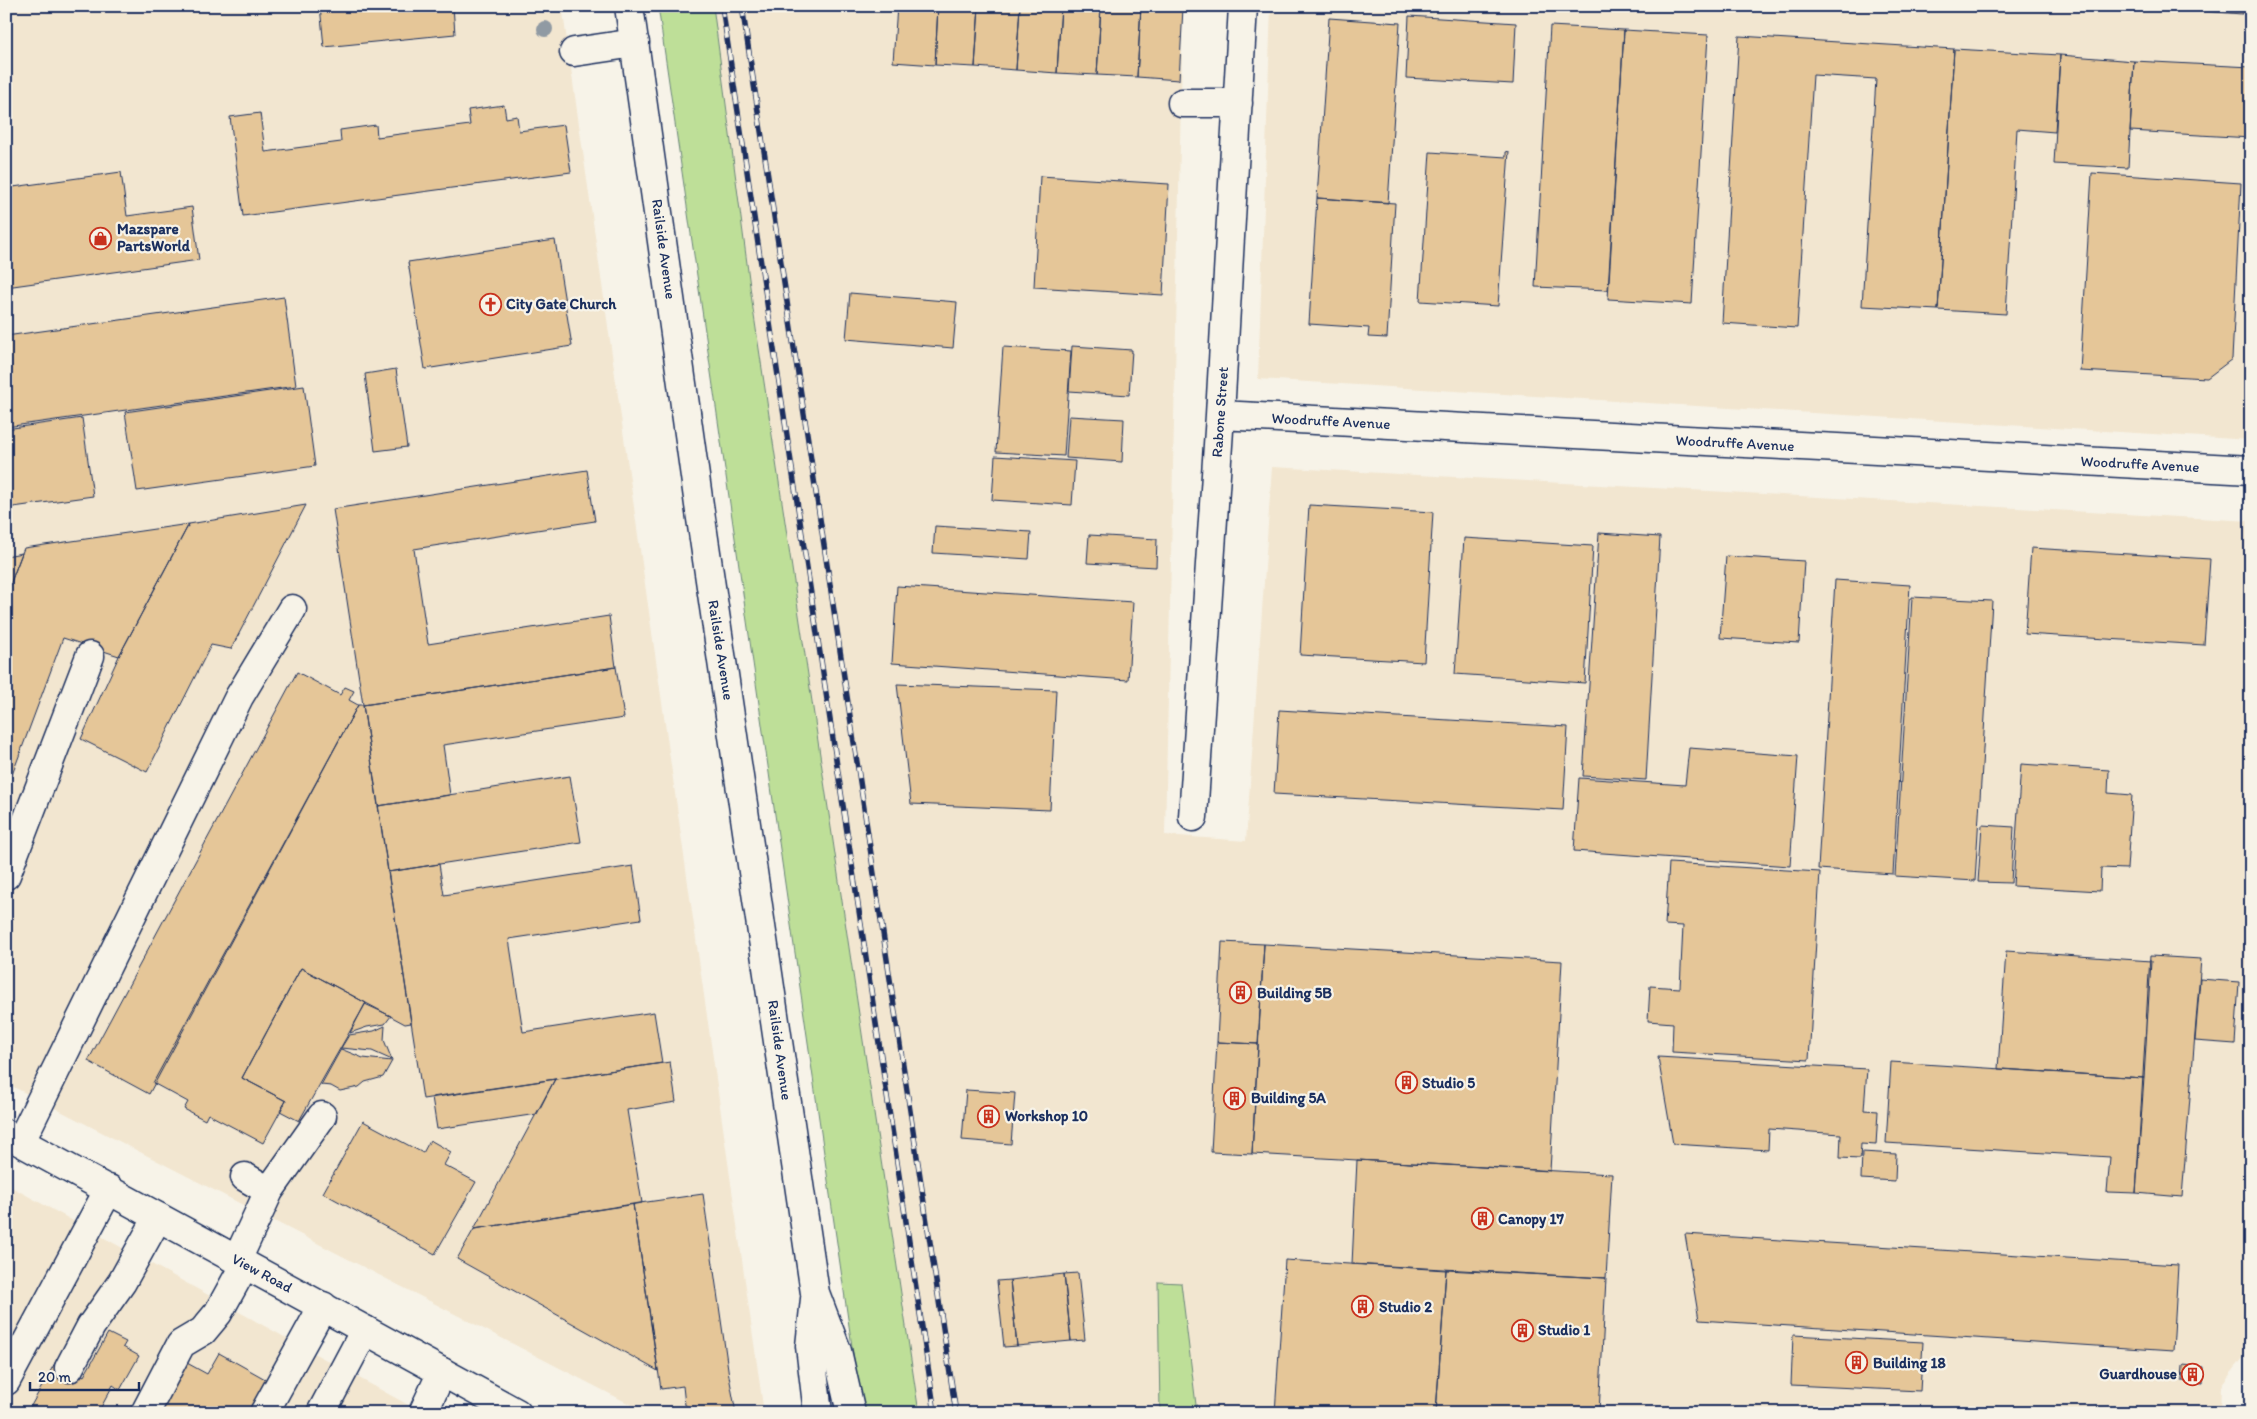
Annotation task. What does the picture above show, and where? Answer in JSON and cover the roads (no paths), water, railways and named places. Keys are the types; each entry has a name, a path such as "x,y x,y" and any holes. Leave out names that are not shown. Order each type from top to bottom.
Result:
{"main road":[{"name":"Railside Avenue","path":"629,6 815,1293 837,1351 851,1413"},
{"name":"Rabone Street","path":"1193,817 1220,415 1243,6"},
{"path":"574,52 635,43"},
{"path":"1182,103 1238,103"},
{"name":"Woodruffe Avenue","path":"1220,415 2251,470"},
{"path":"13,1138 239,697 292,609"},
{"path":"6,875 90,656"},
{"path":"145,1413 182,1344 203,1330 218,1312 241,1262 269,1191 322,1116"},
{"name":"View Road","path":"13,1138 517,1413"},
{"path":"245,1177 269,1191"},
{"path":"6,1381 109,1189"},
{"path":"69,1368 91,1326 122,1282 158,1217"},
{"name":"Railside Avenue","path":"815,1293 810,1346 818,1413"},
{"path":"264,1413 323,1306"},
{"path":"321,1413 365,1330"},
{"path":"423,1413 442,1372"}],"railway":[{"path":"722,6 935,1413"},
{"path":"742,6 956,1413"}],"place":[{"name":"Mazspare PartsWorld","path":"101,238"},
{"name":"City Gate Church","path":"490,304"},
{"name":"Building 5B","path":"1241,993"},
{"name":"Studio 5","path":"1406,1083"},
{"name":"Building 5A","path":"1235,1098"},
{"name":"Workshop 10","path":"989,1116"},
{"name":"Canopy 17","path":"1482,1219"},
{"name":"Studio 2","path":"1363,1307"},
{"name":"Studio 1","path":"1522,1330"},
{"name":"Building 18","path":"1857,1363"},
{"name":"Guardhouse","path":"2193,1374"}]}
